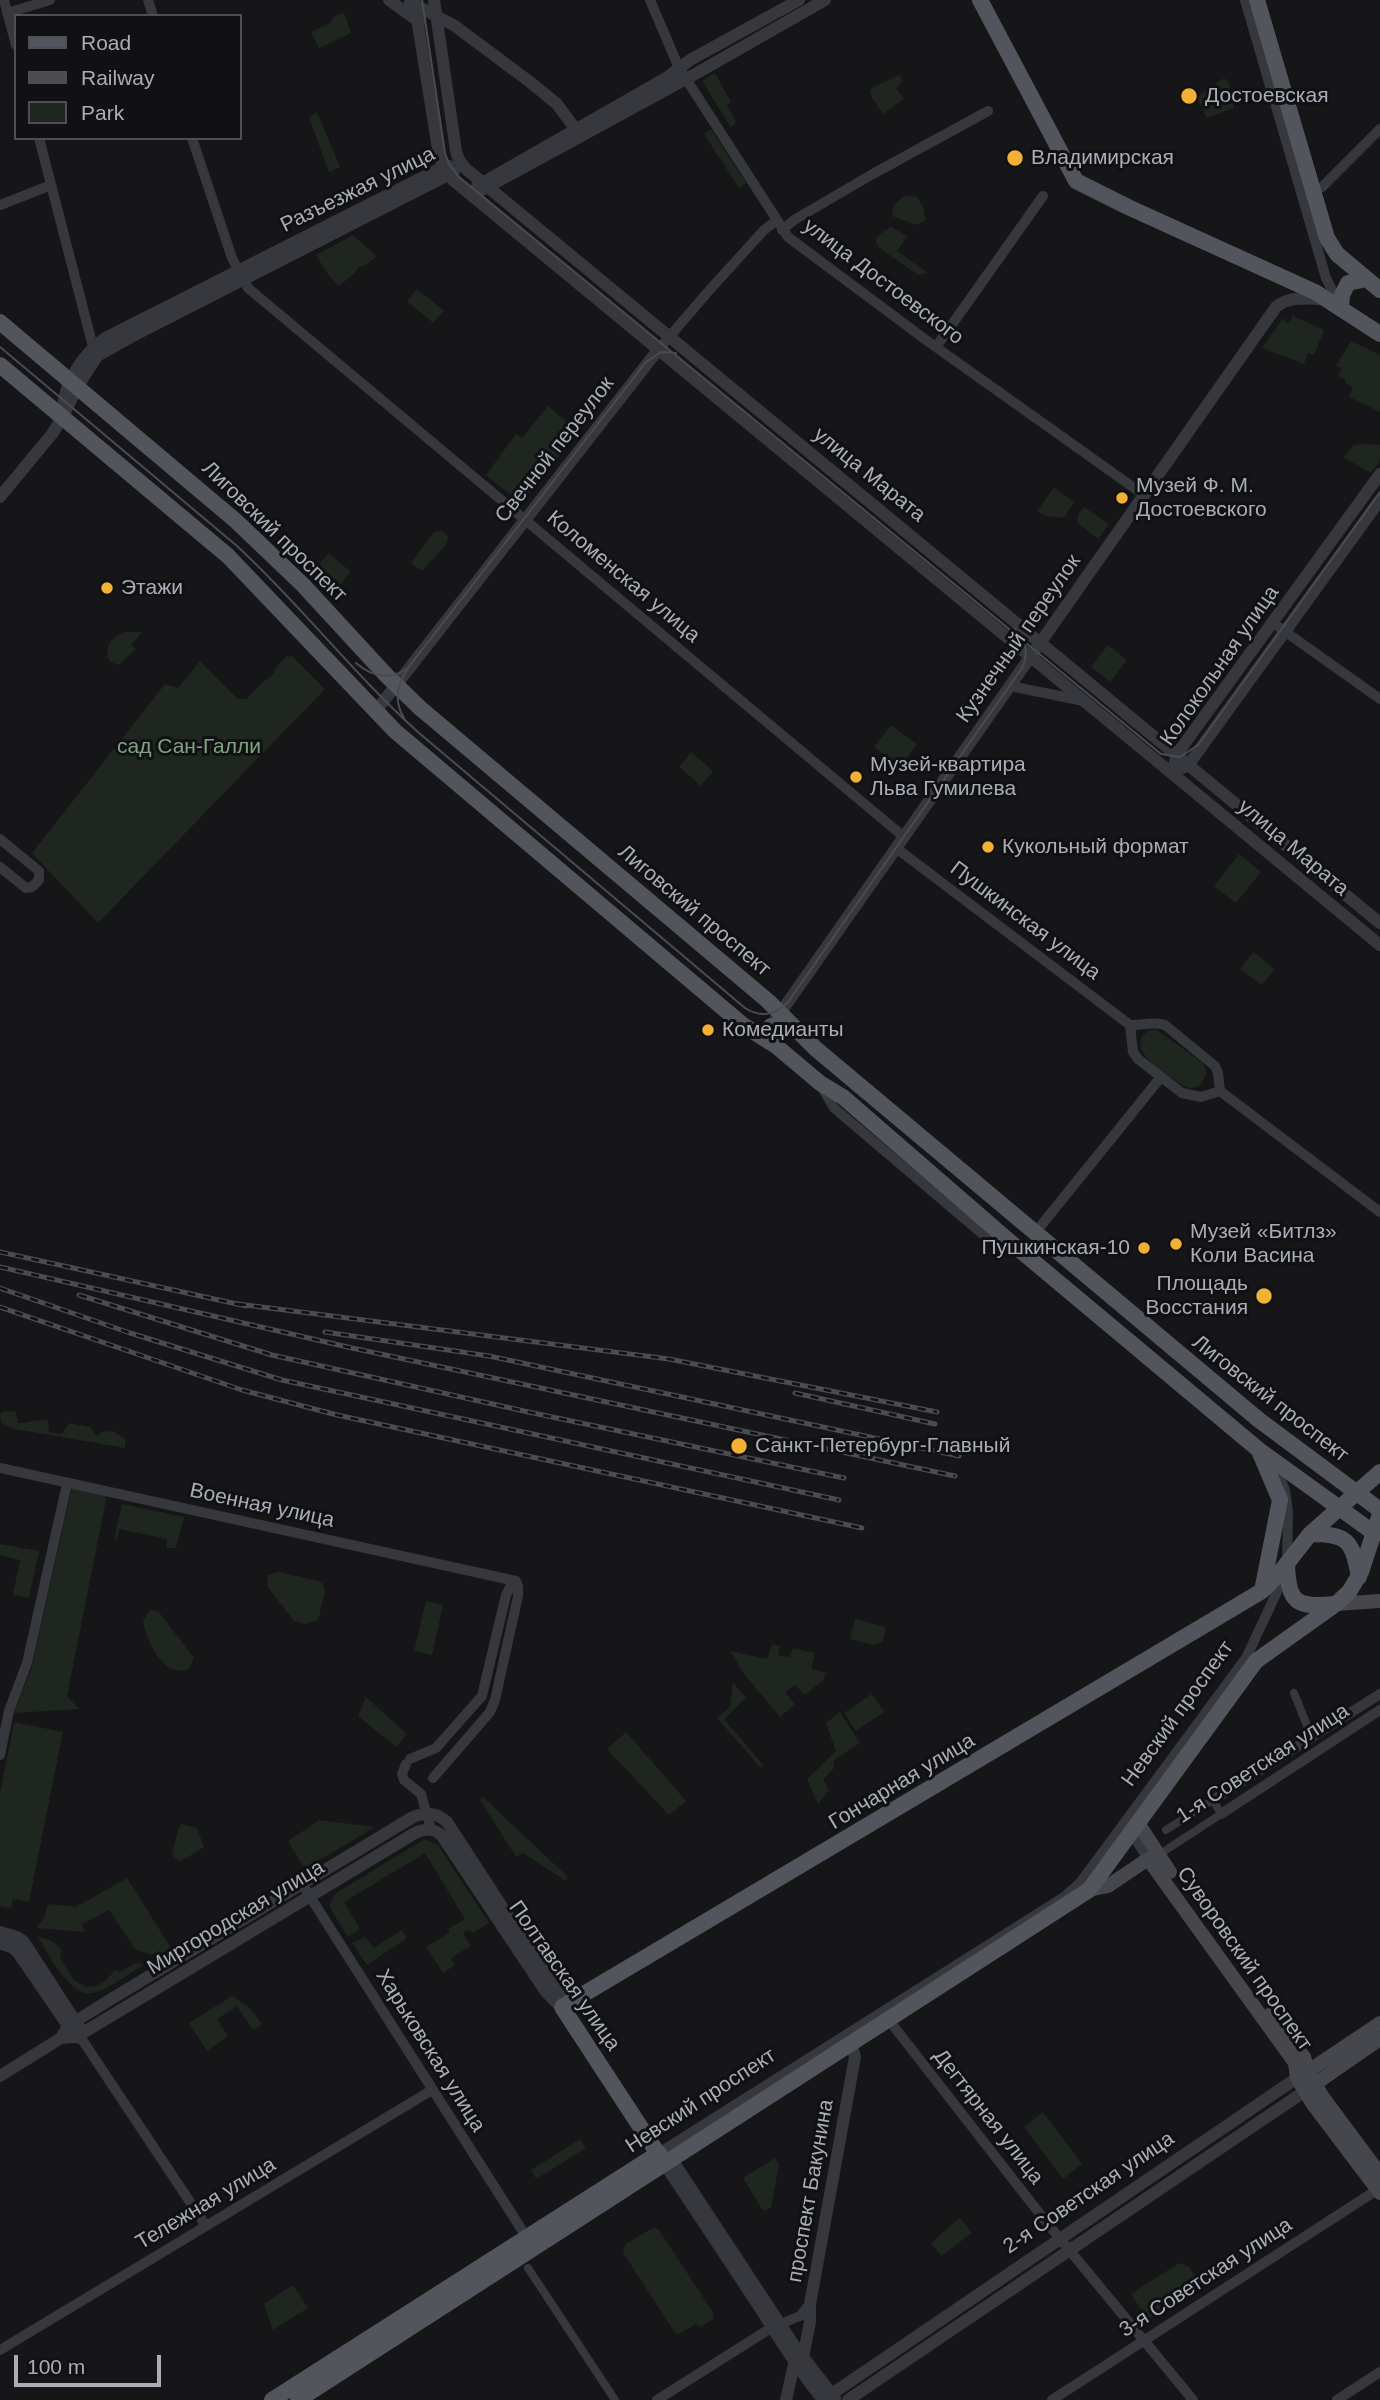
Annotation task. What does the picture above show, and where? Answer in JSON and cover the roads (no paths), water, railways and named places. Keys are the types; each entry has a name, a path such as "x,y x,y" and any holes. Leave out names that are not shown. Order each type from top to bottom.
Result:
{"main road":[{"path":"980,0 1076,181 1264,267 1341,307 1380,334"},
{"path":"1257,0 1313,190 1323,245 1380,290"},
{"path":"1341,307 1344,288 1354,280 1366,279"},
{"name":"Лиговский проспект","path":"0,322 192,482 253,537 319,602 396,685 445,730 768,1001 772,1031 820,1083 842,1097 1273,1462 1377,1535"},
{"name":"Лиговский проспект","path":"0,365 236,564 375,712 413,746 748,1028 795,1030 1259,1420 1380,1512"},
{"path":"1144,1355 1159,1337"},
{"path":"1259,1450 1280,1500 1262,1591"},
{"name":"Невский проспект","path":"1287,1563 1310,1534 1380,1472"},
{"path":"1338,1508 1380,1512"},
{"name":"Невский проспект","path":"1089,1890 1133,1823 1256,1661 1349,1592 1359,1577 1377,1535 1380,1512"},
{"path":"1310,1534 1334,1534 1342,1538 1352,1549 1359,1577"},
{"path":"1262,1591 1287,1563"},
{"path":"1287,1563 1289,1588 1299,1602 1312,1606 1380,1601"},
{"name":"Гончарная улица","path":"564,2006 1262,1591"},
{"name":"Суворовский проспект","path":"1133,1823 1304,2057 1306,2081 1380,2174"},
{"name":"Невский проспект","path":"272,2400 314,2389 848,2039 888,2019 1089,1890 1108,1886 1148,1858"},
{"name":"Суворовский проспект","path":"1148,1858 1295,2063 1379,2190"},
{"name":"Полтавская улица","path":"564,2006 665,2158"},
{"name":"2-я Советская улица","path":"1306,2081 1380,2023"},
{"name":"2-я Советская улица","path":"1306,2081 1380,2039"},
{"name":"Невский проспект","path":"298,2400 527,2238 665,2158"}],"street":[{"path":"4,0 4,10 14,39"},
{"path":"4,10 50,0"},
{"path":"389,0 418,21 437,17"},
{"path":"434,0 456,151 462,165"},
{"name":"улица Достоевского","path":"650,0 683,74 779,225 799,247 1144,495"},
{"path":"683,74 799,0"},
{"path":"468,194 683,74 825,0"},
{"path":"1245,0 1323,245 1326,278 1341,307"},
{"path":"412,2 418,21 439,155 446,172"},
{"path":"412,2 455,26 548,96 578,132"},
{"name":"Свечной переулок","path":"375,712 669,336 758,236 794,220 988,111"},
{"path":"1313,190 1322,187 1380,129"},
{"path":"0,497 52,434 62,418 74,383 95,352 40,140"},
{"name":"Коломенская улица","path":"193,140 240,276 248,288 525,520 900,842"},
{"name":"Разъезжая улица","path":"95,352 116,333 240,276 462,165"},
{"name":"улица Марата","path":"462,165 1380,923"},
{"name":"улица Марата","path":"446,172 468,194 1380,945"},
{"path":"0,205 51,185"},
{"path":"936,347 1043,196"},
{"name":"Кузнечный переулок","path":"772,1031 900,842 1276,307 1292,299 1326,299"},
{"name":"Колокольная улица","path":"1173,773 1177,754 1380,474"},
{"path":"1369,489 1380,499"},
{"name":"Колокольная улица","path":"1173,773 1189,764 1380,499"},
{"path":"1273,623 1380,699"},
{"name":"улица Марата","path":"1010,686 1084,701"},
{"path":"0,839 39,871 39,880 32,887 26,888 0,867"},
{"name":"Пушкинская улица","path":"900,842 1130,1025"},
{"path":"1217,1089 1201,1097 1182,1093 1138,1059 1133,1052 1130,1025 1164,1025 1215,1066 1217,1089 1380,1212"},
{"path":"1133,1038 1143,1026"},
{"path":"1035,1233 1161,1077"},
{"path":"1273,1462 1287,1500 1287,1563"},
{"name":"Военная улица","path":"0,1468 516,1581"},
{"path":"0,1755 9,1711 27,1663 67,1484"},
{"name":"Невский проспект","path":"848,2039 1070,1893 1080,1883 1133,1823 1246,1658 1276,1594 1287,1563"},
{"path":"421,1794 492,1709 518,1596 516,1581 506,1595 482,1696 436,1748 408,1762 402,1774 404,1780 421,1794 430,1829"},
{"path":"1294,1693 1312,1738"},
{"name":"1-я Советская улица","path":"1167,1830 1380,1694"},
{"name":"1-я Советская улица","path":"1167,1850 1380,1710"},
{"path":"1213,1801 1221,1814"},
{"name":"Полтавская улица","path":"426,1813 438,1815 447,1822 564,2006"},
{"name":"Миргородская улица","path":"0,2076 61,2038 72,2024 408,1820 426,1813"},
{"name":"Суворовский проспект","path":"1133,1823 1148,1858"},
{"name":"Полтавская улица","path":"430,1829 442,1836 546,1992 564,2006"},
{"name":"Миргородская улица","path":"61,2038 81,2037 415,1832 430,1829"},
{"name":"Харьковская улица","path":"302,1884 527,2238"},
{"path":"0,1931 23,1942 72,2024"},
{"path":"0,1943 13,1948 19,1954 72,2024 206,2226"},
{"name":"Дегтярная улица","path":"888,2019 1059,2238 1193,2400"},
{"name":"проспект Бакунина","path":"786,2400 796,2360 810,2322 810,2304 855,2057 848,2039"},
{"name":"2-я Советская улица","path":"828,2398 1059,2238 1306,2081"},
{"name":"2-я Советская улица","path":"848,2400 1070,2249 1306,2081"},
{"name":"Тележная улица","path":"0,2350 432,2090"},
{"name":"Полтавская улица","path":"665,2158 796,2360 828,2398"},
{"name":"3-я Советская улица","path":"1052,2400 1379,2190"},
{"path":"528,2268 615,2400"},
{"path":"657,2400 775,2326 800,2316 810,2304"},
{"path":"1337,2400 1380,2372"}],"tram line":[{"path":"422,0 445,153 459,177 1161,754 1180,757 1198,745 1380,492"},
{"path":"0,347 237,546 372,688 419,733 745,1008 756,1013 768,1014 788,1002 1022,668 1025,647 1015,629"},
{"path":"356,663 374,674 387,676 407,669 646,362 661,352 676,353"},
{"path":"404,718 398,705 398,692 409,667"}],"railway":[{"path":"0,1252 246,1306"},
{"path":"0,1267 352,1348 955,1476"},
{"path":"0,1288 130,1333 282,1380 839,1500"},
{"path":"79,1295 272,1355 844,1478"},
{"path":"238,1304 669,1359 937,1412"},
{"path":"0,1307 242,1390 337,1415 862,1528"},
{"path":"325,1332 489,1356 959,1456"},
{"path":"795,1393 935,1424"}],"place":[{"name":"Достоевская","path":"1189,96"},
{"name":"Владимирская","path":"1015,158"},
{"name":"Музей Ф. М. Достоевского","path":"1122,498"},
{"name":"Этажи","path":"107,588"},
{"name":"Музей-квартира Льва Гумилева","path":"856,777"},
{"name":"Кукольный формат","path":"988,847"},
{"name":"Комедианты","path":"708,1030"},
{"name":"Музей «Битлз» Коли Васина","path":"1176,1244"},
{"name":"Пушкинская-10","path":"1144,1248"},
{"name":"Площадь Восстания","path":"1264,1296"},
{"name":"Санкт-Петербург-Главный","path":"739,1446"}],"park label":[{"name":"сад Сан-Галли","path":"189,747"}]}
